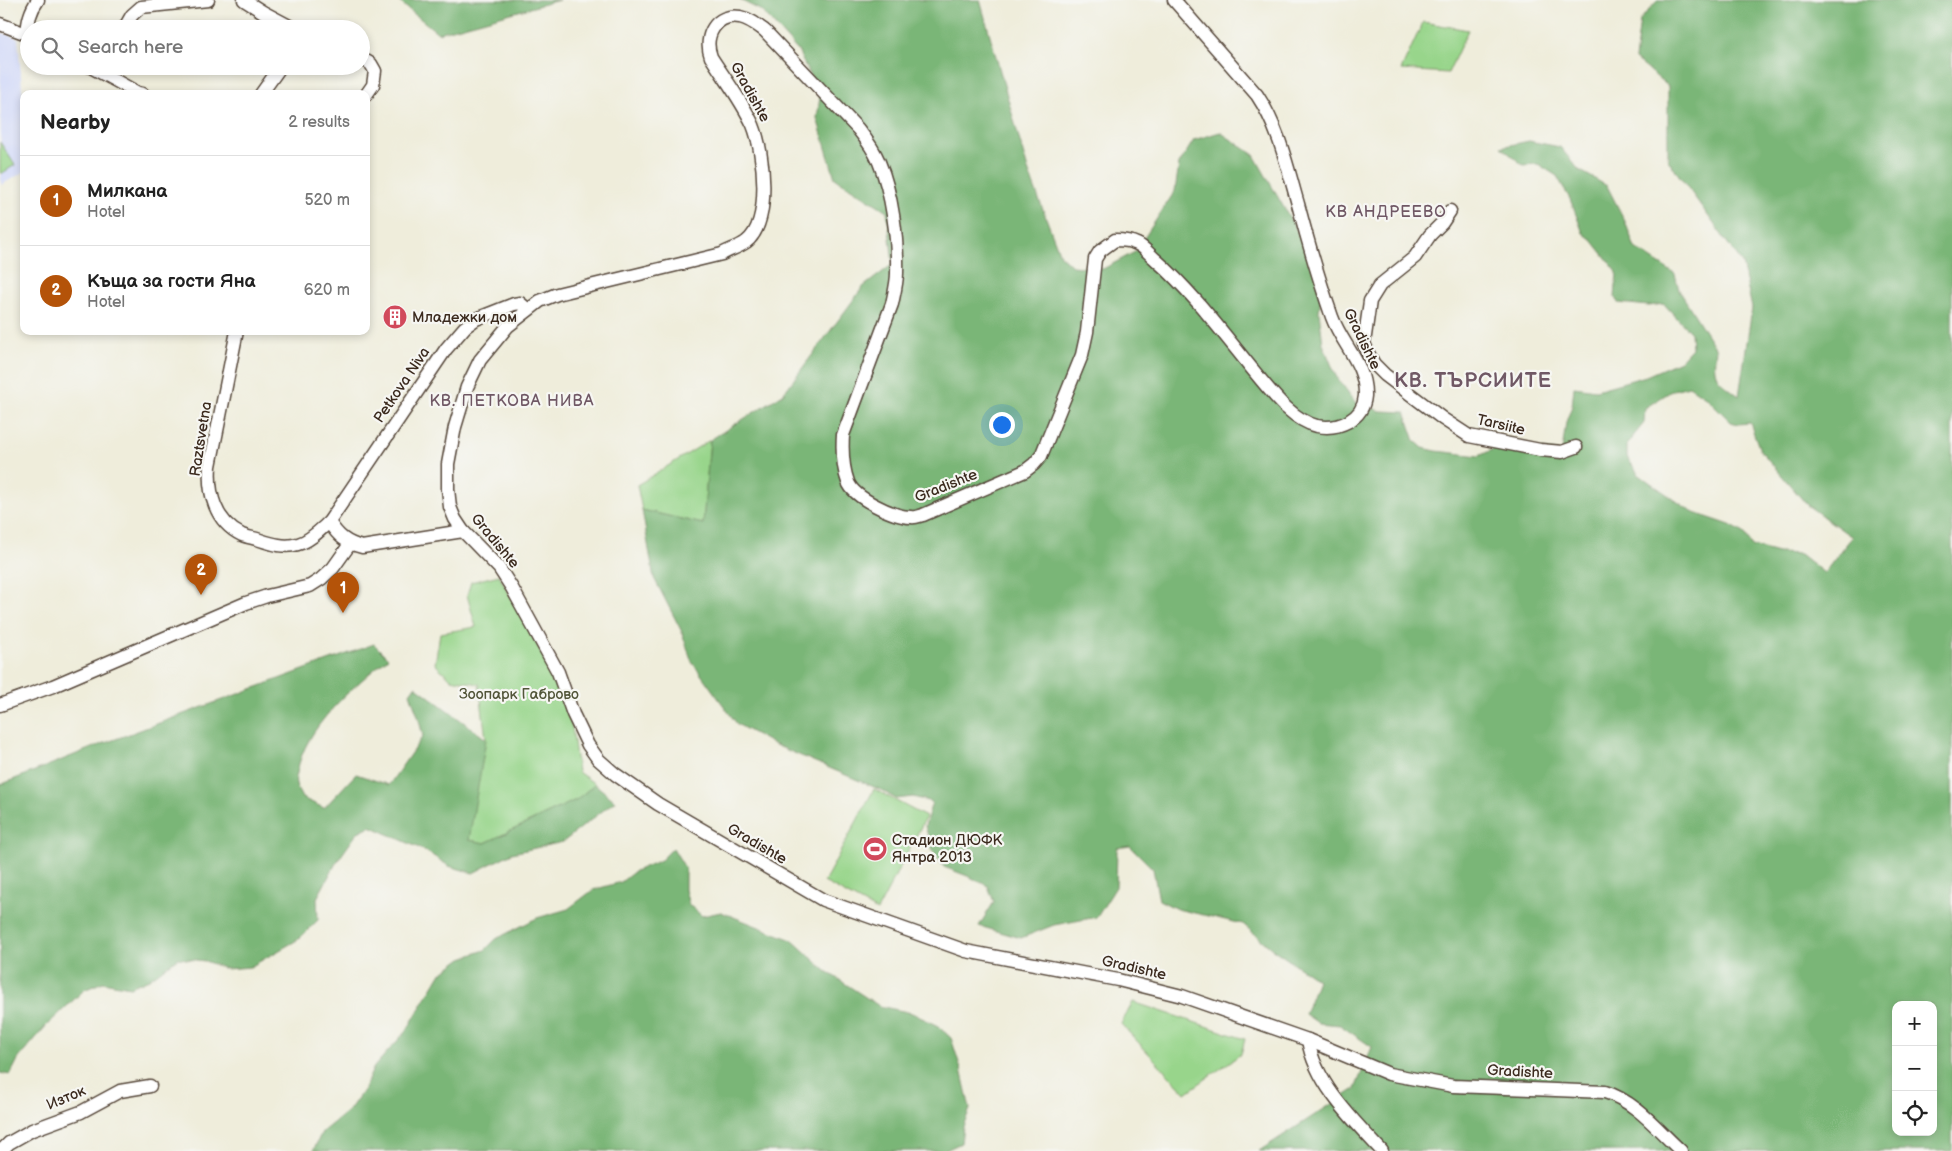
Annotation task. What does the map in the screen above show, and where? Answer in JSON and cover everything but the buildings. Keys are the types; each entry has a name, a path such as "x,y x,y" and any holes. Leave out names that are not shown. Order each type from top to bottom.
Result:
{"street":[{"path":"28,20 38,0"},
{"path":"129,20 141,7 208,0"},
{"path":"244,0 278,20"},
{"name":"Gradishte","path":"1174,0 1257,95 1268,111 1279,136 1306,233 1333,319 1360,368 1364,382 1365,398 1361,409 1347,423 1329,428 1304,422 1276,397 1162,265 1138,244 1115,240 1100,251 1095,259 1087,332 1082,355 1041,456 1034,464 1025,471 911,518 893,513 862,498 848,483 842,447 843,435 892,304 897,274 894,231 886,183 879,161 858,129 765,31 751,21 738,17 728,18 718,22 708,38 707,47 711,57 746,111 754,127 764,176 762,214 747,241 722,254 572,289 540,301 508,326 480,360 472,374 462,403 448,464 450,507 455,519 463,531 499,568 512,588 558,672 588,745 598,758 615,774 658,804 804,890 841,908 966,951 1118,980 1182,996 1308,1040 1389,1074 1453,1086 1605,1092 1617,1096 1629,1104 1681,1151"},
{"path":"0,24 20,32"},
{"path":"370,63 375,71 373,85 370,90"},
{"path":"108,75 133,90"},
{"path":"264,90 275,75"},
{"path":"1350,349 1364,343 1370,301 1380,285 1415,256 1450,211"},
{"name":"Petkova Niva","path":"329,522 435,364 464,327 476,319 514,304 520,304 528,310"},
{"name":"Raztsvetna","path":"236,335 210,466 209,482 216,509 227,524 242,535 280,546 298,544 311,537 329,522"},
{"name":"Tarsiite","path":"1364,343 1374,364 1385,375 1469,436 1540,450 1562,452 1576,447"},
{"path":"329,522 341,538 350,544 362,547 463,531"},
{"path":"0,705 53,686 246,603 310,586 333,568 350,544"},
{"path":"1308,1040 1313,1061 1328,1086 1342,1106 1382,1151"},
{"name":"Изток","path":"0,1150 32,1130 81,1112 120,1091 150,1086"}],"shaded area":[{"path":"0,32 18,38 22,90 20,90 20,174 1,185"}],"green space":[{"path":"397,0 559,0 438,33"},
{"path":"740,0 980,0 1028,170 1060,255 1072,266 1103,269 1135,252 1175,191 1179,164 1194,140 1220,132 1254,155 1324,278 1319,311 1323,344 1336,376 1356,403 1381,411 1405,412 1415,441 1423,448 1479,456 1502,445 1562,452 1566,422 1572,406 1574,387 1596,390 1646,376 1680,361 1692,348 1691,333 1664,304 1649,306 1618,303 1615,297 1617,272 1592,240 1583,233 1570,199 1557,176 1538,164 1523,165 1501,147 1529,141 1560,147 1579,170 1607,186 1624,219 1635,248 1675,274 1679,290 1716,349 1715,372 1717,377 1739,396 1752,308 1742,263 1668,160 1668,86 1635,59 1640,20 1658,0 1952,0 1952,1151 1259,1151 1355,1089 1372,1047 1340,1025 1318,1023 1305,1014 1318,980 1271,948 1243,924 1177,909 1159,900 1153,869 1130,846 1117,848 1116,887 1097,917 1054,925 1021,938 979,926 994,902 988,886 944,867 933,851 925,826 932,802 913,797 896,799 881,790 773,744 737,724 692,662 681,630 654,578 642,510 703,524 710,440 783,394 863,287 893,264 887,211 835,178 817,118 820,97 798,51 762,11","holes":["1689,386 1707,398 1731,422 1738,424 1750,423 1760,450 1807,505 1852,537 1824,573 1800,554 1778,553 1752,546 1744,533 1730,525 1692,512 1638,474 1627,457 1627,444 1644,423 1645,408 1673,390"]},
{"path":"1423,22 1468,30 1448,73 1401,70"},
{"path":"0,142 15,165 1,174 0,172"},
{"path":"710,440 703,524 642,510 637,485"},
{"name":"Зоопарк Габрово","path":"499,575 554,676 572,727 578,772 595,784 576,800 485,843 468,840 486,739 479,684 451,679 435,664 440,633 476,627 467,595 471,582"},
{"path":"374,644 388,658 360,681 332,709 309,740 296,778 296,786 302,798 324,808 356,774 389,785 423,736 410,693 415,686 486,739 469,840 485,843 576,800 595,784 615,801 563,842 512,853 473,873 449,866 424,850 370,826 358,832 336,863 317,898 318,920 299,939 250,967 226,969 205,961 178,958 149,979 130,987 103,982 84,990 46,1026 19,1058 10,1075 0,1073 0,785 94,747"},
{"name":"Стадион ДЮФК Янтра 2013","path":"874,789 926,817 877,911 824,882"},
{"path":"673,848 685,868 685,890 689,905 702,916 721,912 792,940 826,971 879,1006 912,1013 938,1026 951,1038 961,1069 970,1109 963,1126 961,1143 944,1151 313,1151 322,1132 350,1109 364,1089 374,1067 407,1030 440,974 462,958 485,950 496,939 537,918 568,909 593,890 621,882 635,871 661,860"},
{"path":"1133,1002 1245,1039 1241,1054 1186,1093 1121,1024"}],"place":[{"name":"Младежки дом","path":"395,317"},
{"name":"Къща за гости Яна","path":"201,595"},
{"name":"Милкана","path":"343,613"},
{"name":"Стадион ДЮФК Янтра 2013","path":"875,849"}],"district":[{"name":"КВ АНДРЕЕВО","path":"1386,212"},
{"name":"КВ. ТЪРСИИТЕ","path":"1473,381"},
{"name":"КВ. ПЕТКОВА НИВА","path":"512,401"}]}
